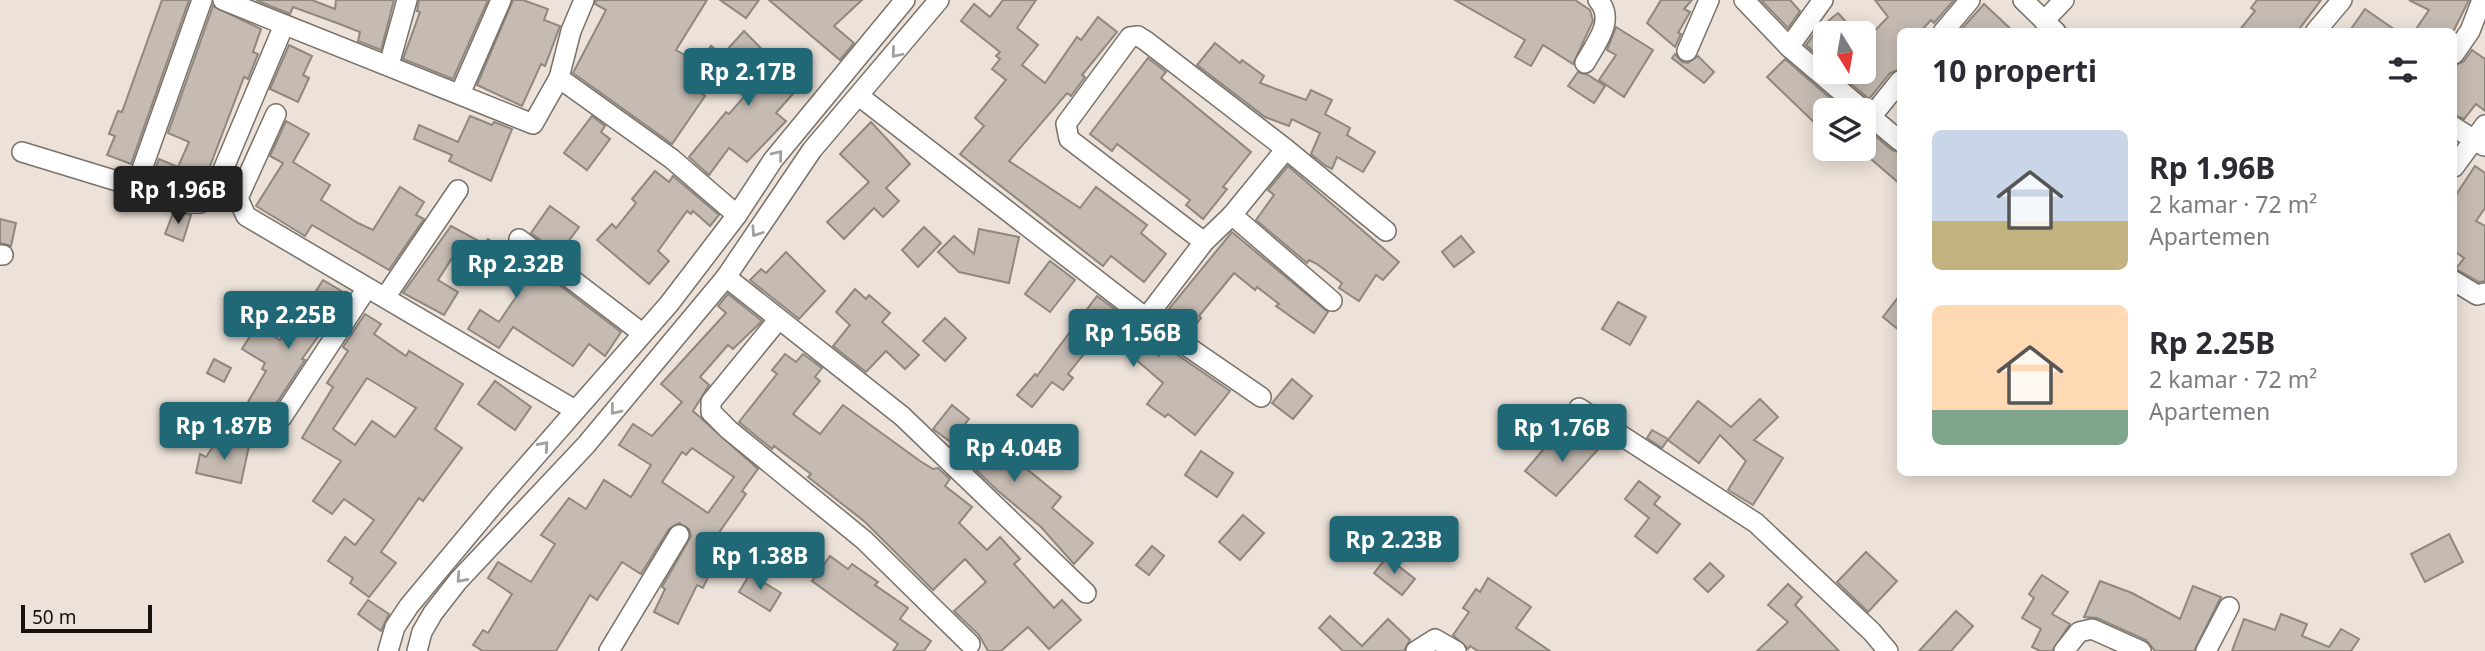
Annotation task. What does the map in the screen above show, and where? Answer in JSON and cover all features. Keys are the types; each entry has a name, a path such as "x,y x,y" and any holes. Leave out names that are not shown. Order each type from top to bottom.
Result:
{"street":[{"path":"136,186 202,0"},
{"path":"223,0 533,124 559,78 577,2"},
{"path":"389,65 407,0"},
{"path":"460,94 501,0"},
{"path":"388,651 395,627 409,606 642,332 669,304 737,215 773,160 905,0"},
{"path":"417,651 422,632 433,613 458,581 586,445 726,277 812,150 939,0"},
{"path":"1585,63 1607,21 1606,10 1598,0"},
{"path":"1687,51 1709,0"},
{"path":"1744,0 1790,47 1849,98"},
{"path":"1790,47 1823,0"},
{"path":"1946,28 1970,0"},
{"path":"2023,0 2050,26 2064,0"},
{"path":"2318,28 2342,0"},
{"path":"2457,50 2470,31 2482,0"},
{"path":"22,152 190,203 200,203 212,196 284,25"},
{"path":"1204,242 1069,139 1065,132 1066,124 1130,37 1138,36 1146,41 1286,149 1386,231"},
{"path":"559,78 672,159 737,215"},
{"path":"1876,104 1897,84"},
{"path":"859,96 883,118 1146,318 1261,397"},
{"path":"821,103 840,115"},
{"path":"276,114 238,198 240,210 246,216 367,288 386,296 575,410"},
{"path":"1876,121 1897,139"},
{"path":"2457,128 2481,137 2457,164"},
{"path":"1146,318 1204,242 1232,215 1286,149"},
{"path":"386,296 458,190"},
{"path":"1232,215 1332,301"},
{"path":"519,239 642,332"},
{"path":"726,277 902,416 1086,593"},
{"path":"2457,283 2477,295 2485,293"},
{"path":"282,416 367,288"},
{"path":"778,320 711,402 711,412 729,430 864,540 970,644"},
{"path":"1579,408 1756,523 1872,632 1888,651"},
{"path":"609,651 679,534"},
{"path":"2206,651 2229,607"},
{"path":"2064,651 2079,632 2092,629 2141,651"},
{"path":"1416,651 1435,639 1456,651"}],"building":[{"path":"162,0 189,0 131,164 107,155 115,136 109,134 118,111 122,112"},
{"path":"256,0 312,0 335,9 336,0 394,0 381,50 358,41 360,32 293,7 290,14"},
{"path":"419,0 488,0 453,79 403,59 420,12 417,11"},
{"path":"513,0 523,0 548,9 544,20 560,26 545,66 541,64 522,106 477,85"},
{"path":"596,0 707,0 676,50 698,63 711,46 727,59 700,92 705,96 672,144 573,73 606,10 595,4"},
{"path":"720,0 759,0 746,18"},
{"path":"769,0 862,0 834,26 854,43 840,60"},
{"path":"1003,0 1036,0 1017,28 1038,45 1022,65 1045,83 1077,37 1081,40 1098,17 1117,32 1082,75 1085,77 1071,96 1067,93 1009,161 1080,208 1096,187 1147,225 1141,233 1166,254 1144,282 1111,256 1103,266 960,154 984,126 975,118 1006,80 992,69 1000,59 996,56 1000,52 961,21 974,4 990,17"},
{"path":"1455,0 1575,0 1590,10 1593,21 1573,64 1543,45 1531,66 1515,57 1525,40"},
{"path":"1661,0 1692,0 1684,9 1690,12 1678,33 1681,34 1675,47 1647,23"},
{"path":"1761,0 1790,0 1800,11 1788,28"},
{"path":"1875,0 1954,0 1934,23 1931,20 1924,28 1897,28 1897,70 1890,73 1868,98 1851,84 1876,84 1876,30 1888,17"},
{"path":"2257,0 2321,0 2300,28 2241,28 2255,11 2251,8"},
{"path":"2409,0 2469,0 2455,28 2417,28 2429,10"},
{"path":"1984,4 2010,28 1963,28"},
{"path":"213,6 261,29 253,52 258,54 248,79 244,77 202,187 191,191 152,179 159,159 178,167 189,142 168,133"},
{"path":"2365,9 2392,28 2352,28"},
{"path":"1838,13 1845,21 1828,21"},
{"path":"1616,27 1653,50 1624,97 1599,80 1616,55 1607,50"},
{"path":"744,31 799,87 776,113 786,121 747,162 729,148 709,175 689,157 726,112 729,114 757,82 725,52"},
{"path":"1813,35 1813,51 1806,45"},
{"path":"1215,43 1240,63 1242,60 1264,76 1260,83 1306,100 1311,90 1332,100 1325,114 1350,128 1347,135 1375,152 1363,172 1337,157 1332,169 1326,166 1311,154 1320,133 1292,119 1289,126 1265,117 1197,65"},
{"path":"289,45 312,56 303,75 309,78 298,102 270,89"},
{"path":"2472,50 2485,59 2485,111 2476,104 2464,119 2457,116 2457,64 2464,61"},
{"path":"1675,54 1682,62 1688,63 1698,56 1714,72 1704,83 1672,58"},
{"path":"1148,58 1166,72 1161,78 1251,152 1223,187 1227,189 1203,219 1186,205 1190,200 1117,144 1112,151 1090,134"},
{"path":"1785,59 1830,98 1813,98 1813,121 1767,77"},
{"path":"1578,72 1605,86 1594,103 1568,86"},
{"path":"470,116 512,129 491,181 449,161 452,155 414,139 419,125 458,142"},
{"path":"592,116 605,126 601,132 610,139 587,170 564,153"},
{"path":"286,121 309,134 293,162 330,185 321,200 358,223 373,230 400,187 424,202 416,215 424,219 389,270 312,225 305,236 256,206 283,163 270,156"},
{"path":"871,122 910,164 886,188 899,201 883,217 874,208 844,239 827,222 869,182 840,154"},
{"path":"1876,137 1897,152 1897,181 1873,161 1876,161"},
{"path":"1288,166 1399,262 1383,280 1376,275 1359,301 1339,288 1342,283 1317,264 1309,260 1307,263 1256,220 1274,195 1268,190"},
{"path":"2475,166 2485,173 2485,208 2476,221 2485,226 2485,281 2479,282 2457,270 2464,258 2457,253 2457,193"},
{"path":"655,171 669,182 673,176 719,215 710,226 693,211 691,214 687,211 658,251 669,261 649,284 597,240 612,224 616,228 636,203 632,199"},
{"path":"550,206 579,227 559,254 531,233"},
{"path":"174,211 191,215 183,241 165,234"},
{"path":"0,219 16,223 11,246 0,243"},
{"path":"451,226 484,244 488,239 505,250 517,253 621,332 605,356 589,344 573,366 513,327 499,348 468,329 480,310 499,322 520,291 491,273 493,270 469,254 465,262 454,255 438,280 458,292 444,315 403,293"},
{"path":"924,227 941,243 918,267 902,250"},
{"path":"979,229 1019,237 1009,283 959,272 938,252 954,236 974,254"},
{"path":"1232,232 1328,312 1314,333 1276,306 1279,304 1257,287 1255,290 1234,273 1199,316 1201,318 1189,333 1164,315"},
{"path":"1461,236 1474,252 1454,267 1442,252"},
{"path":"786,252 825,291 799,319 750,280 761,269 766,273"},
{"path":"1050,261 1075,280 1050,312 1025,294"},
{"path":"323,280 348,295 302,359 305,360 272,410 267,429 241,414 266,371 262,369 265,363 242,349 257,325 280,340 287,329 291,331"},
{"path":"855,289 866,299 869,295 890,313 882,322 919,355 905,369 886,351 866,372 833,346 850,325 836,312"},
{"path":"728,294 762,321 733,349 728,345 700,377 709,385 693,411 758,469 742,491 746,494 704,554 716,560 703,588 697,585 678,624 654,612 665,589 662,587 691,536 689,529 679,523 669,529 641,574 622,562 597,600 590,595 556,651 483,651 473,645 483,630 488,633 512,594 488,578 498,562 531,582 555,544 541,535 569,498 586,509 604,480 631,497 651,465 619,445 633,424 652,436 682,402 661,384 726,313 718,306","holes":["692,448 734,477 708,513 662,482 682,452 686,455"]},
{"path":"1097,296 1117,311 1114,315 1132,329 1129,332 1159,356 1166,347 1230,391 1195,435 1168,414 1165,417 1147,404 1163,383 1119,345 1117,348 1100,334 1068,374 1073,378 1063,390 1052,382 1032,407 1017,395 1035,374 1037,376"},
{"path":"1897,299 1897,329 1883,317"},
{"path":"1618,302 1646,317 1630,345 1602,329"},
{"path":"365,314 381,324 374,334 406,356 409,351 463,384 435,429 462,448 423,501 419,498 381,552 396,563 369,597 350,583 353,578 328,561 345,537 355,545 374,520 344,499 332,514 313,501 341,461 302,438 333,387 327,383 348,351 343,347","holes":["367,378 416,408 395,437 372,421 355,445 333,429"]},
{"path":"945,318 966,338 945,361 923,341"},
{"path":"785,354 796,362 803,354 822,368 815,377 820,381 793,414 820,434 843,405 920,461 933,469 938,468 950,479 945,486 972,507 959,523 987,550 1000,537 1020,559 1014,564 1054,608 1062,600 1081,620 1049,649 1028,627 1001,651 988,651 979,635 954,611 986,582 965,559 933,590 865,522 808,477 811,474 774,446 772,449 739,422 777,374 772,370"},
{"path":"214,359 231,368 224,382 207,373"},
{"path":"1292,379 1312,396 1293,419 1272,403"},
{"path":"495,381 531,407 515,430 478,404"},
{"path":"1760,399 1778,417 1754,440 1783,458 1753,505 1728,490 1746,461 1720,435 1699,463 1668,440 1698,401 1731,427"},
{"path":"952,405 969,419 962,428 985,446 989,441 1011,456 1061,497 1052,508 1093,543 1074,564 1041,527 997,490 954,449 956,446 933,429"},
{"path":"1652,430 1668,439 1662,448 1647,438"},
{"path":"1585,432 1601,446 1556,496 1525,471 1548,444 1564,457"},
{"path":"217,440 249,446 241,483 196,473 200,454 206,457"},
{"path":"1201,451 1233,473 1217,497 1185,475"},
{"path":"1639,481 1660,497 1654,504 1680,524 1657,553 1635,536 1649,518 1625,499"},
{"path":"1243,515 1264,533 1240,560 1219,542"},
{"path":"2449,534 2463,562 2425,582 2411,554"},
{"path":"1152,546 1164,556 1149,575 1136,565"},
{"path":"1866,552 1897,581 1868,612 1837,582"},
{"path":"830,556 848,569 852,564 878,582 875,585 908,608 900,619 931,641 924,651 893,651 898,644 812,581"},
{"path":"1387,557 1415,579 1402,595 1374,573"},
{"path":"1710,563 1724,576 1708,592 1694,579"},
{"path":"750,574 781,593 770,611 739,592"},
{"path":"2042,575 2068,592 2052,614 2070,624 2052,651 2040,651 2032,647 2041,629 2022,618 2034,598 2029,594"},
{"path":"1488,578 1531,607 1516,628 1550,651 1478,651 1470,646 1468,649 1453,635 1469,612 1463,608 1476,589 1480,592"},
{"path":"2100,581 2132,593 2180,619 2193,586 2221,597 2194,651 2155,651 2146,640 2097,618 2084,617"},
{"path":"1788,584 1802,597 1795,605 1839,651 1757,651 1788,622 1768,605"},
{"path":"368,600 389,614 381,631 358,614"},
{"path":"1956,611 1973,626 1951,651 1919,651"},
{"path":"2281,614 2307,624 2302,636 2329,647 2341,629 2359,639 2351,651 2232,651 2244,619 2275,630"},
{"path":"1330,616 1362,646 1388,619 1410,640 1404,651 1343,651 1319,628"}]}
